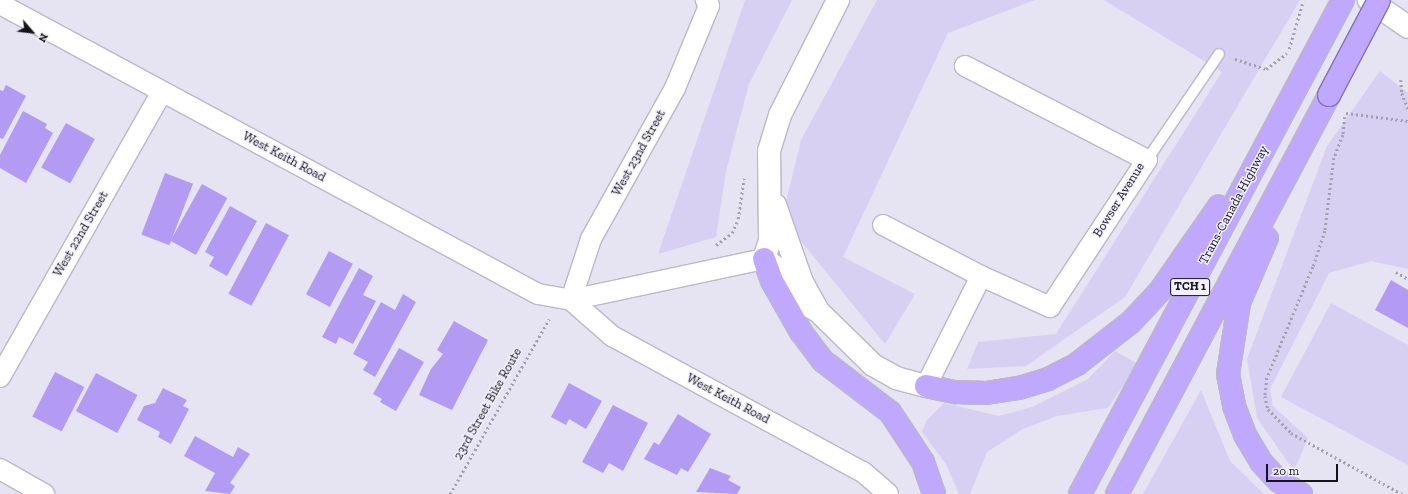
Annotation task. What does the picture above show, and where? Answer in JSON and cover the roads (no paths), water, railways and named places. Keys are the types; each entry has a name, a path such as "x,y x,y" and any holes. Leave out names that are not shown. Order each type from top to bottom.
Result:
{"highway":[{"name":"Trans-Canada Highway","path":"1080,494 1343,0"},
{"name":"TCH 1","path":"1117,494 1338,100 1379,0"},
{"path":"926,386 955,392 1019,388 1048,379 1103,346 1160,291 1300,80"},
{"path":"1301,494 1279,481 1253,449 1234,406 1228,374 1239,303 1338,100"},
{"path":"764,259 772,281 801,332 823,361 890,412 922,462 934,494"}],"main road":[{"path":"818,311 799,301 778,269 764,259 770,241 771,193 769,151 780,115 838,0"},
{"path":"1369,0 1408,27"},
{"path":"771,193 802,282 818,311 873,365 896,378 926,386"}],"street":[{"name":"West 23nd Street","path":"571,300 591,239 675,88 708,3"},
{"name":"West Keith Road","path":"0,4 538,294 571,300 764,259"},
{"name":"Bowser Avenue","path":"883,225 981,276 1050,307 1147,160 965,66"},
{"name":"West 22nd Street","path":"0,377 162,92"},
{"path":"926,386 981,276"},
{"name":"West Keith Road","path":"571,300 612,336 863,472 888,494"},
{"path":"0,469 44,494"}],"lane":[{"path":"1147,160 1219,54"}]}
